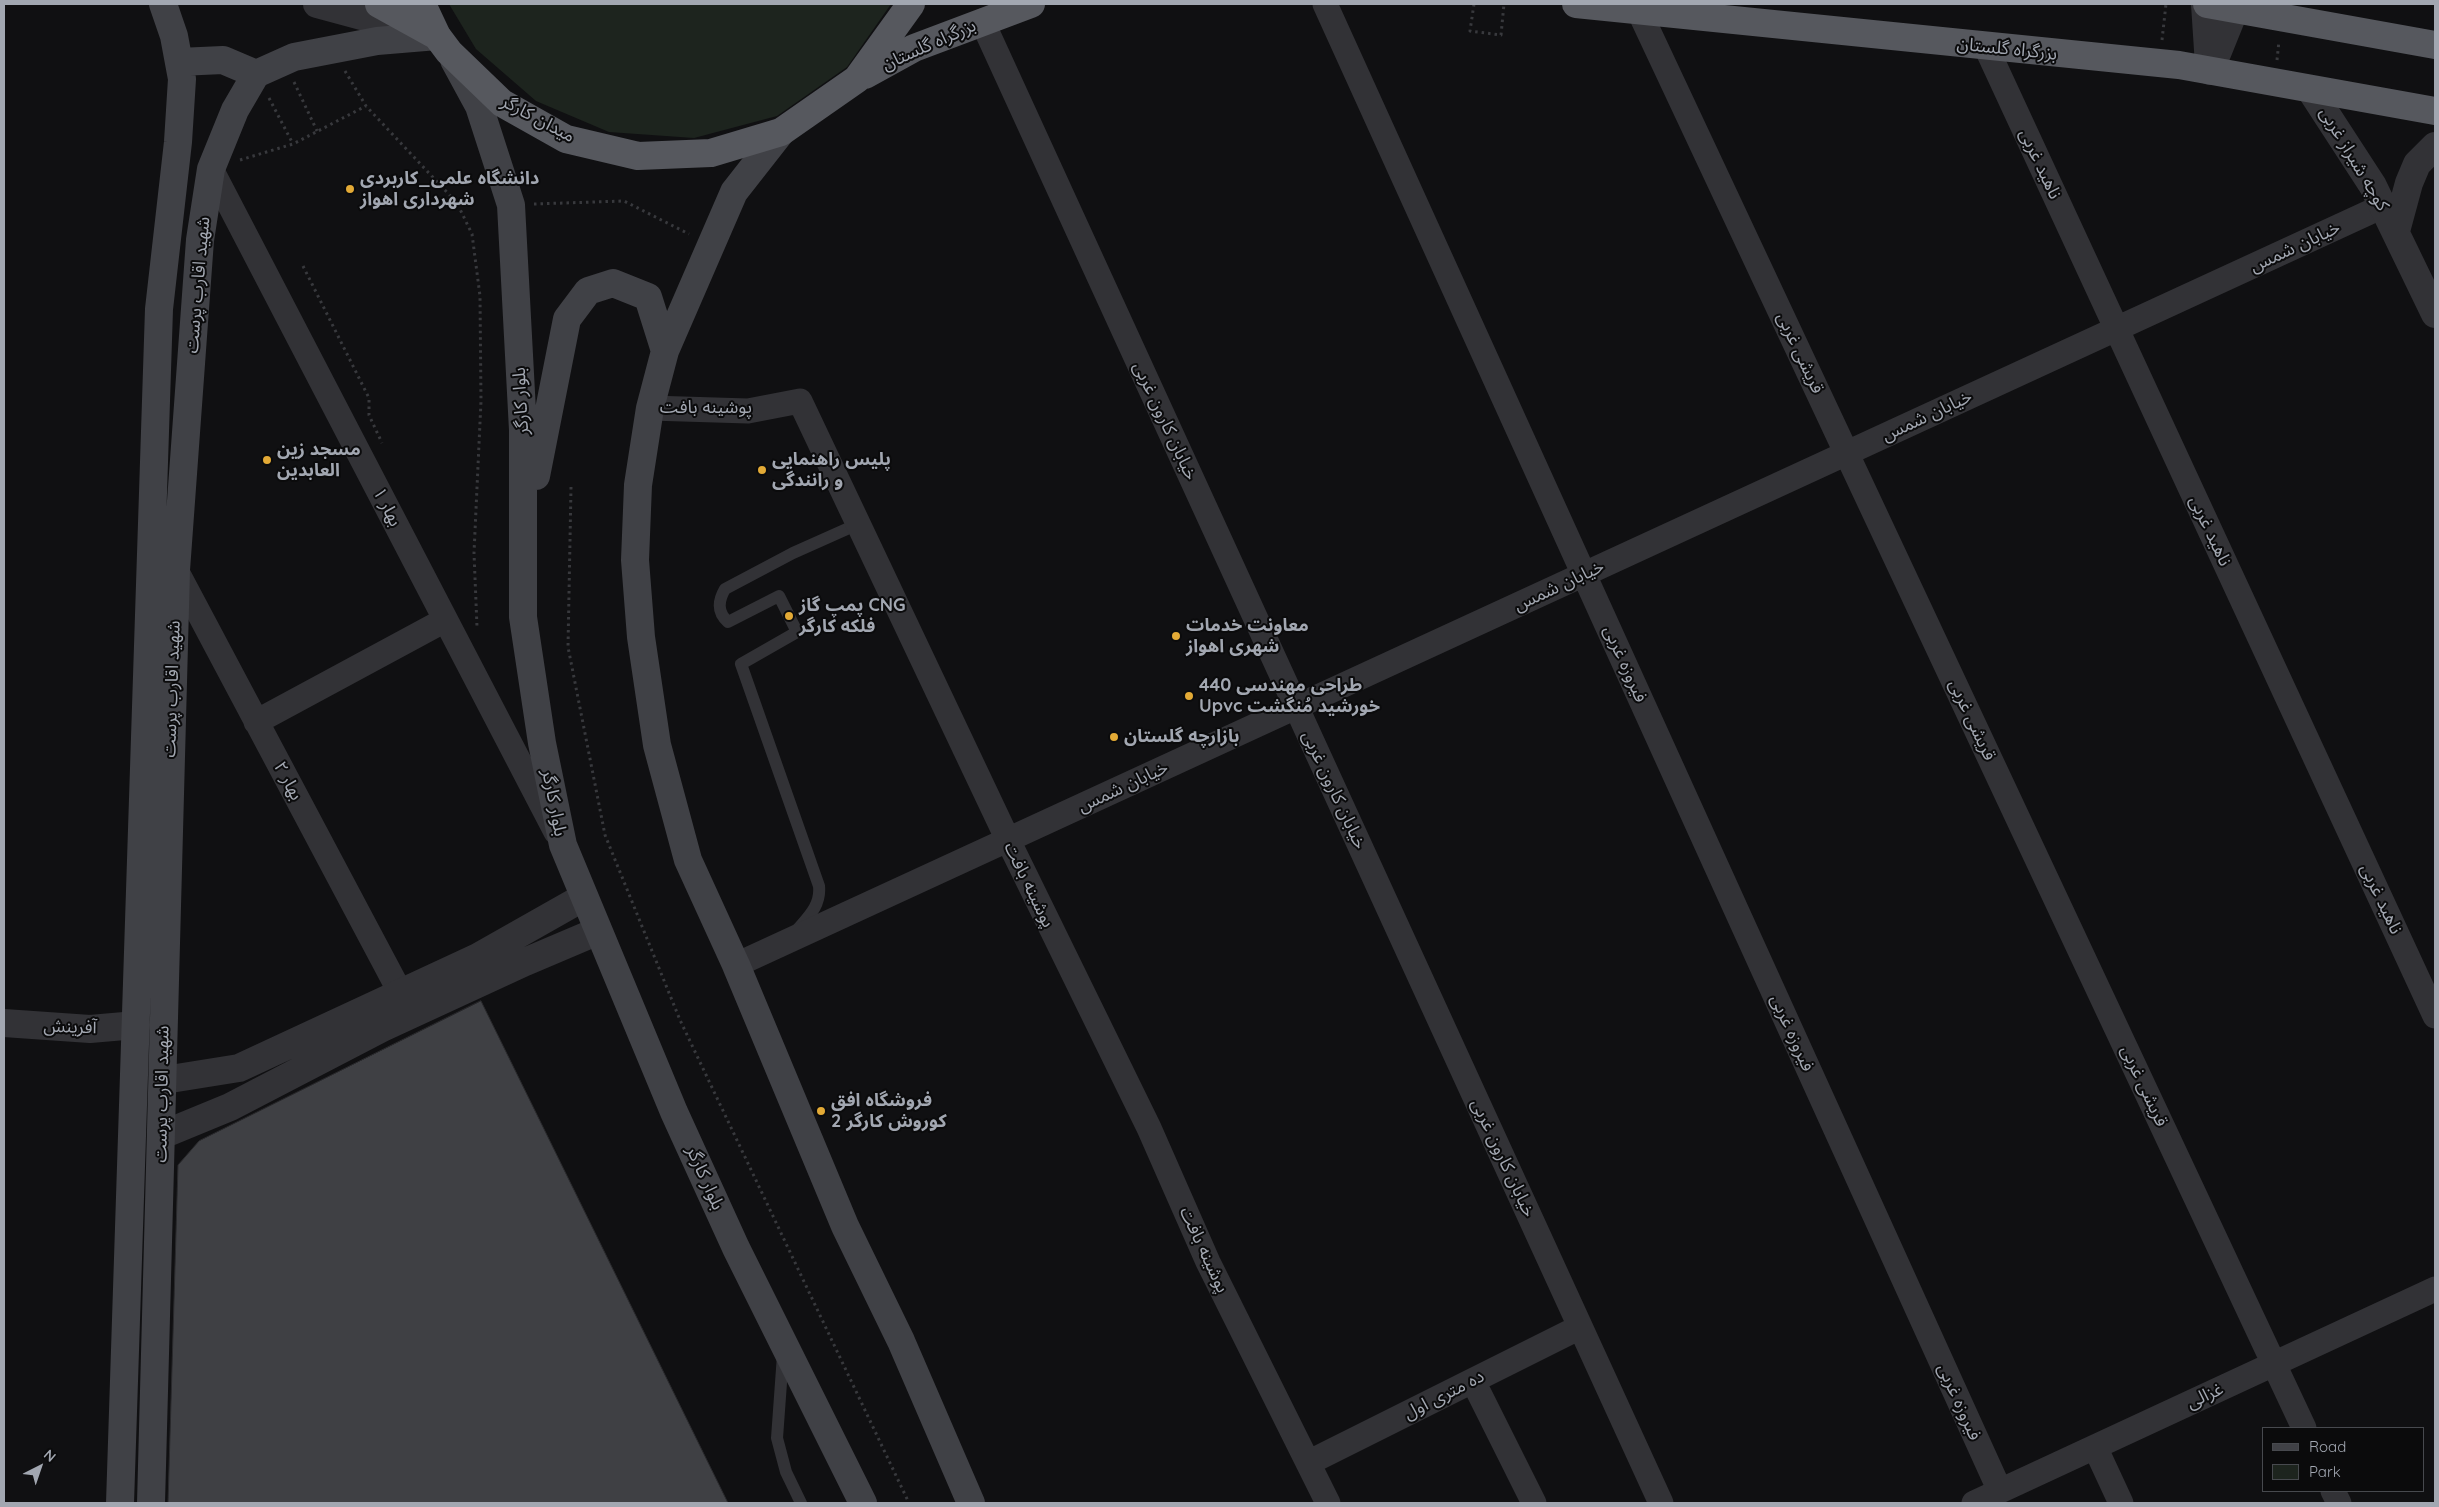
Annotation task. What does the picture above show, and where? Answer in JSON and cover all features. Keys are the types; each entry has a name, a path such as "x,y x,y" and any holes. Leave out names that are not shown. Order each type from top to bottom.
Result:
{"highway":[{"path":"379,4 443,44"},
{"name":"میدان کارگر","path":"422,4 443,44 502,103 566,139 638,156 711,154 781,132 857,79 911,4"},
{"name":"بزرگراه گلستان","path":"857,79 914,48 1030,4"},
{"name":"بزرگراه گلستان","path":"1576,4 1986,47 2159,63 2435,111"},
{"path":"2206,4 2236,6 2435,45"}],"main road":[{"name":"شهید اقارب پرست","path":"120,1503 159,310 178,142 182,79 174,36 163,4"},
{"path":"179,62 223,60 256,74 294,57 377,41 443,44"},
{"name":"بلوار کارگر","path":"443,44 479,106 511,205 523,430 523,617 542,742 563,845 674,1112 736,1248 863,1503"},
{"name":"شهید اقارب پرست","path":"152,1503 164,1080 163,1012 176,570 200,240 211,168 234,110 256,74"},
{"path":"781,132 734,192 664,351 650,408 638,485 635,560 641,637 657,745 688,860 736,966 845,1226 900,1341 971,1503"},
{"path":"524,536 566,319 588,291 613,283 648,298 664,351"}],"street":[{"path":"317,4 443,44"},
{"name":"فیروزه غربی","path":"1324,4 2000,1492"},
{"path":"2206,4 2210,71"},
{"path":"2210,71 2236,6"},
{"name":"قریشی غربی","path":"1640,11 2304,1427"},
{"name":"خیابان کارون غربی","path":"982,21 1661,1503"},
{"name":"ناهید غربی","path":"1986,47 2435,1016"},
{"name":"کوچه شیراز غربی","path":"2310,88 2373,186 2435,314"},
{"name":"کوچه شیراز غربی","path":"2396,231 2409,183 2417,164 2435,146"},
{"name":"بهار ۱","path":"211,168 563,845"},
{"name":"خیابان شمس","path":"736,966 2383,206"},
{"name":"پوشینه بافت","path":"650,408 748,411 800,401 1008,840 1149,1128 1208,1262 1328,1503"},
{"name":"بهار ۲","path":"176,570 400,992"},
{"path":"256,722 445,620"},
{"path":"164,1080 240,1068 478,957 584,897"},
{"path":"162,1136 230,1107 382,1028 525,962 598,931"},
{"name":"آفرینش","path":"4,1023 90,1030 136,1025"},
{"name":"غزالی","path":"1974,1503 2435,1289"},
{"name":"ده متری اول","path":"1308,1463 1580,1327"},
{"path":"1473,1381 1534,1503"},
{"path":"2096,1447 2121,1503"}],"lane":[{"path":"788,941 818,905 820,896 819,886 741,664 797,632 779,596 728,622 719,607 720,597 725,589 793,553 858,524"},
{"path":"784,1346 777,1438 786,1472 801,1503"}],"path":[{"path":"1474,4 1470,31 1501,35 1504,4"},
{"path":"2159,63 2166,4"},
{"path":"332,49 366,106 457,204 472,234 480,296 481,401 474,552 477,632"},
{"path":"284,62 318,131"},
{"path":"256,74 293,144"},
{"path":"211,168 293,144 366,106"},
{"path":"511,205 624,201 711,246"},
{"path":"303,266 369,398 369,415 385,450"},
{"path":"571,487 568,647 605,835 680,1020 909,1503"}],"green space":[{"path":"449,4 891,4 847,67 777,116 694,138 609,132 536,101 476,49"}],"building":[{"path":"481,1001 728,1503 168,1503 178,1165 199,1141"}],"place":[{"name":"دانشگاه علمی_کاربردی شهرداری اهواز","path":"350,189"},
{"name":"مسجد زین العابدین","path":"267,460"},
{"name":"پلیس راهنمایی و رانندگی","path":"762,470"},
{"name":"پمپ گاز CNG فلکه کارگر","path":"789,616"},
{"name":"معاونت خدمات شهری اهواز","path":"1176,636"},
{"name":"طراحی مهندسی 440 Upvc خورشید مُنگشت","path":"1189,696"},
{"name":"بازارچه گلستان","path":"1114,737"},
{"name":"فروشگاه افق کوروش کارگر 2","path":"821,1111"}]}
